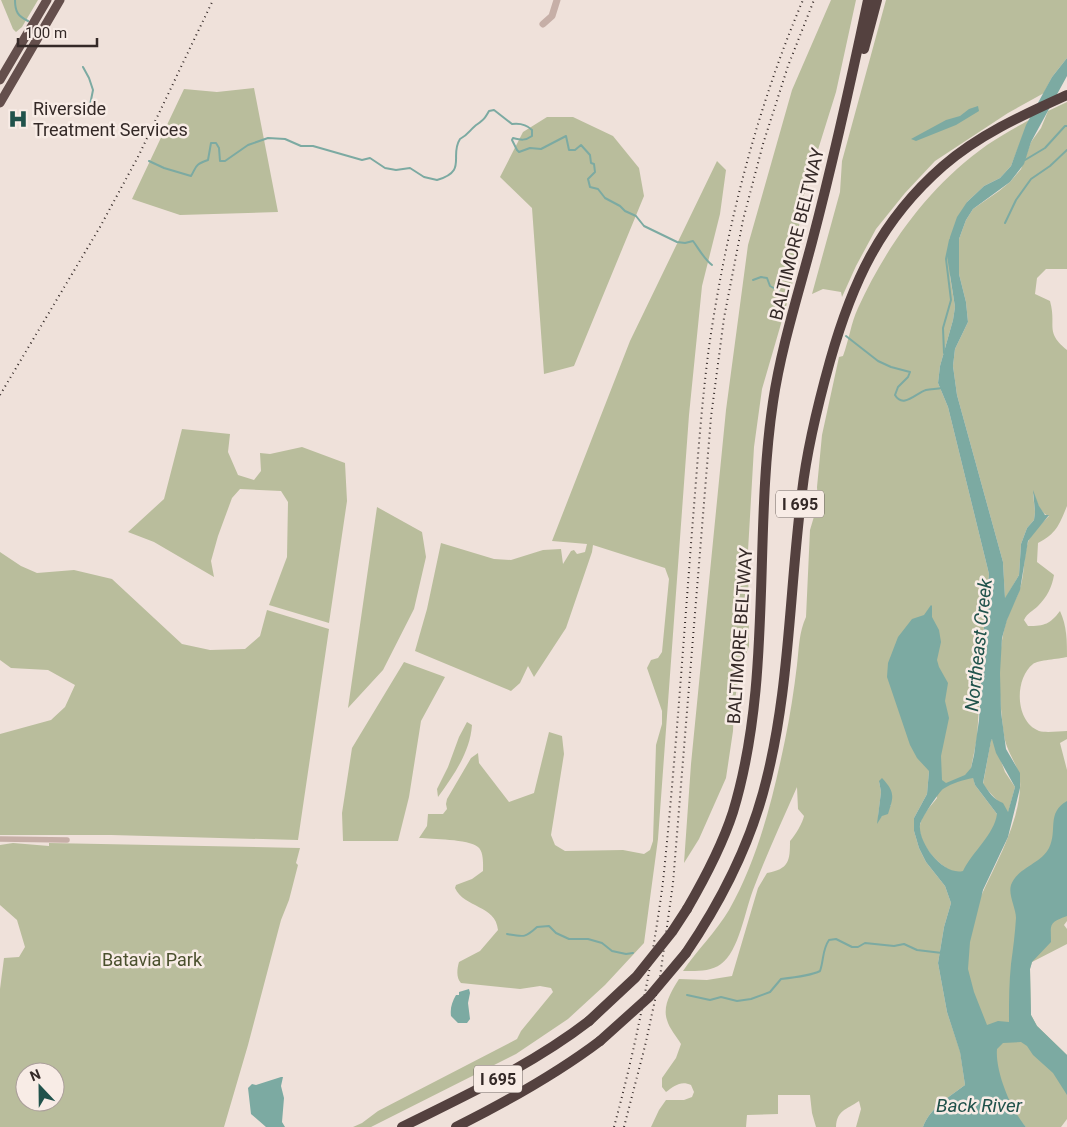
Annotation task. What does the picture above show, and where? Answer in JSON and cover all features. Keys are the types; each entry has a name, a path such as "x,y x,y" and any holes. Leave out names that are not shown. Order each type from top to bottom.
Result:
{"highway":[{"path":"0,80 47,0"},
{"path":"0,103 60,0"},
{"name":"BALTIMORE BELTWAY","path":"402,1127 502,1077 567,1038 589,1021 636,977 672,932 704,878 724,836 740,784 747,749 756,667 770,423 783,352 849,92 868,0"},
{"path":"812,241 877,0"},
{"name":"I 695","path":"456,1127 549,1077 600,1041 649,997 686,953 718,904 744,850 764,791 772,754 784,672 801,494 806,462 822,389 854,286 877,244 902,208 944,165 992,131 1067,95"}],"street":[{"path":"543,24 552,16 557,0"},
{"path":"0,839 67,840"}],"green space":[{"path":"1,0 38,0 22,27 16,32"},
{"path":"831,0 856,0 836,92 802,201 792,286 762,389 754,447 748,551 749,646 740,670 726,778 699,839 684,863 691,764 726,410 748,245 792,90"},
{"path":"886,0 1067,0 1067,58 1052,77 1044,93 1008,113 935,161 905,193 876,229 842,297 841,292 823,289 812,294 840,192 842,161"},
{"path":"254,88 278,212 180,215 132,199 184,89 217,92"},
{"path":"1067,102 1067,269 1046,269 1037,278 1035,294 1050,301 1053,333 1067,350 1067,506 1057,528 1038,543 1037,562 1054,575 1046,595 1024,620 1028,626 1043,625 1053,619 1060,611 1067,639 1067,657 1033,664 1023,680 1020,689 1020,700 1025,719 1031,726 1042,732 1067,731 1067,739 1060,743 1067,770 1067,921 1064,925 1067,929 1067,944 1032,962 1030,969 1031,1015 1037,1026 1067,1055 1067,1060 1037,1032 1017,997 1019,961 1017,958 1013,995 1016,1020 1026,1023 1038,1040 1067,1067 1067,1119 1061,1127 1026,1127 1003,1102 995,1087 979,1041 967,999 962,953 970,939 960,947 960,924 963,917 980,898 1000,856 1015,816 1020,781 1017,768 1008,749 1002,721 1000,691 1001,646 1007,619 1021,585 1029,539 1049,516 1043,512 1033,493 1034,520 1027,528 1021,544 1019,575 1005,599 1003,562 957,395 953,366 955,349 968,322 966,302 959,274 959,239 966,220 973,209 1010,182 1021,169 1031,142 1041,128 1048,111"},
{"path":"547,117 573,117 613,136 639,168 644,196 574,366 544,374 532,208 500,177 523,132"},
{"path":"1029,120 1011,166 1000,178 984,186 967,202 950,276 955,307 940,366 938,383 948,407 989,574 977,738 971,768 975,785 997,814 1000,822 958,891 956,873 943,866 931,854 922,840 920,832 922,818 937,798 929,771 927,794 914,818 914,831 926,862 945,886 951,903 944,927 938,963 947,1012 960,1051 965,1085 930,1114 923,1127 856,1127 861,1109 859,1101 840,1114 836,1127 816,1127 810,1095 778,1095 778,1114 747,1115 746,1127 651,1127 666,1100 684,1100 692,1097 694,1092 691,1085 684,1083 678,1084 666,1092 662,1087 662,1078 676,1058 681,1044 669,1026 666,1015 671,993 679,979 707,980 732,976 758,888 767,873 780,869 787,863 790,854 790,841 804,816 798,809 797,787 758,877 741,930 732,950 727,958 717,967 683,971 724,918 739,890 756,849 775,784 790,712 801,634 806,617 810,530 818,503 817,487 822,435 839,357 843,356 856,314 869,285 896,240 928,198 966,161 992,142","holes":["879,781 891,805 880,818 878,817 881,792"]},
{"path":"717,161 726,170 720,214 702,286 689,415 658,839 644,943 605,985 568,1019 516,1054 371,1127 353,1127 378,1111 517,1039 521,1031 553,992 551,988 540,986 520,989 461,983 458,979 457,970 459,962 480,951 498,930 492,916 459,895 455,888 456,885 472,879 483,871 482,855 478,847 466,842 419,838 427,826 428,814 443,814 447,809 447,799 471,758 478,753 479,763 509,802 534,793 549,732 562,736 564,754 551,835 555,845 565,851 623,850 644,854 650,850 653,841 656,745 662,724 662,711 647,668 651,660 658,658 662,652 669,579 665,568 593,545 566,628 534,677 528,666 520,683 511,691 415,651 427,609 441,543 494,559 511,560 543,550 561,549 563,564 571,551 574,550 577,554 585,552 587,544 552,541 630,341"},
{"path":"182,429 230,434 228,452 238,475 254,480 261,471 260,453 270,454 302,447 345,463 347,501 329,623 269,605 287,557 288,502 281,491 240,489 232,498 211,561 214,577 154,542 128,532 164,499"},
{"path":"377,507 422,532 426,557 414,609 383,670 348,708"},
{"path":"0,552 21,566 37,573 74,570 112,579 182,644 210,650 245,649 260,636 267,610 329,629 298,840 111,835 0,835 0,734 51,720 65,707 75,685 48,670 11,668 0,660"},
{"path":"404,662 445,677 421,721 409,797 398,841 343,841 342,813 352,748"},
{"path":"467,722 472,725 468,745 455,772 438,797 437,789"},
{"path":"993,739 1005,772 1015,787 1008,813 983,784 991,740"},
{"name":"Batavia Park","path":"13,843 49,846 49,843 300,848 296,863 298,865 289,900 281,920 224,1127 0,1127 0,989 4,958 19,957 25,947 17,920 0,905 0,845"}],"water":[{"name":"Back River","path":"1067,58 1067,76 1031,142 1024,164 1010,182 973,209 966,220 959,239 959,274 966,302 968,322 955,349 953,366 957,395 1003,562 1005,598 1019,575 1021,544 1027,528 1034,520 1033,490 1039,506 1045,515 1049,515 1028,541 1020,590 1007,620 1002,638 1000,673 1001,712 1006,749 1020,773 1020,788 1008,837 983,890 970,942 968,969 974,992 987,1025 998,1021 1009,1022 1010,978 1016,918 1010,889 1011,885 1019,874 1041,858 1049,848 1053,835 1054,816 1067,801 1067,916 1056,920 1052,925 1051,942 1032,962 1030,969 1031,1015 1037,1026 1067,1055 1067,1095 1053,1073 1033,1055 1027,1046 1021,1042 1003,1043 997,1049 1001,1079 1015,1111 1026,1127 923,1127 935,1109 965,1085 960,1052 947,1012 938,963 944,927 951,903 945,886 926,862 914,831 914,818 927,794 929,771 917,758 910,745 887,677 888,663 898,637 912,619 924,615 931,605 932,617 939,630 941,642 937,660 948,683 945,701 949,718 941,756 942,780 946,783 965,775 971,768 979,720 984,625 989,574 948,407 938,383 940,366 955,307 947,256 950,237 957,217 967,202 984,186 1000,178 1011,166 1026,125 1052,77","holes":["992,739 996,753 1015,787 1008,812 1003,803 994,797 983,783","973,778 975,785 997,814 992,829 963,871 955,871 933,857 923,840 920,825 930,806 943,789"]},
{"path":"978,106 979,111 956,125 916,141 911,139 946,120 960,116 969,109"},
{"path":"882,778 891,791 892,798 888,814 882,816 877,824 881,792 879,781"},
{"path":"469,989 470,1019 467,1023 458,1023 451,1016 452,1003 456,995 459,995 459,992"},
{"path":"283,1077 281,1086 284,1098 282,1122 285,1127 266,1127 251,1114 248,1088 252,1084 256,1085"}],"waterway":[{"path":"15,0 18,13 28,21"},
{"path":"83,67 93,90 89,110"},
{"path":"149,161 164,168 191,176 198,165 208,160 211,143 216,143 219,148 220,161 225,161 248,145 268,138 285,139 301,146 313,146 362,160 370,158 385,168 396,170 410,168 424,177 437,180 446,176 455,168 457,145 460,139 483,120 489,111 494,110 512,124 523,124 532,130 532,136 527,139 513,138 512,140 519,152 530,148 541,149 566,136 569,150 575,150 581,145 590,155 591,163 594,164 595,172 588,179 590,187 598,189 605,198 636,216 644,226 677,242 693,241 712,265"},
{"path":"1025,160 1045,148 1067,126"},
{"path":"1005,223 1016,200 1031,179 1050,166 1067,150"},
{"name":"Northeast Creek","path":"944,353 943,328 951,300 946,259 950,240"},
{"path":"753,280 761,277 767,278 770,286 779,291"},
{"path":"846,336 878,361 910,372 908,377 898,387 895,395 898,399 902,401 910,399 926,390 942,388"},
{"path":"507,934 524,936 537,927 549,926 556,933 569,939 588,939 602,943 612,951 626,954 633,953"},
{"path":"687,995 710,1000 721,997 737,1001 751,999 770,992 781,979 820,971 825,948 829,940 836,939 852,947 858,947 865,943 894,946 904,944 917,950 942,953"}],"railway":[{"path":"0,395 100,227 139,155 213,0"},
{"path":"614,1127 643,1005 663,882 701,416 716,303 734,214 757,127 786,42 803,0"},
{"path":"624,1127 645,1046 660,977 673,883 711,417 724,318 743,220 763,144 788,66 814,0"}],"place":[{"name":"Riverside Treatment Services","path":"18,119"}]}
